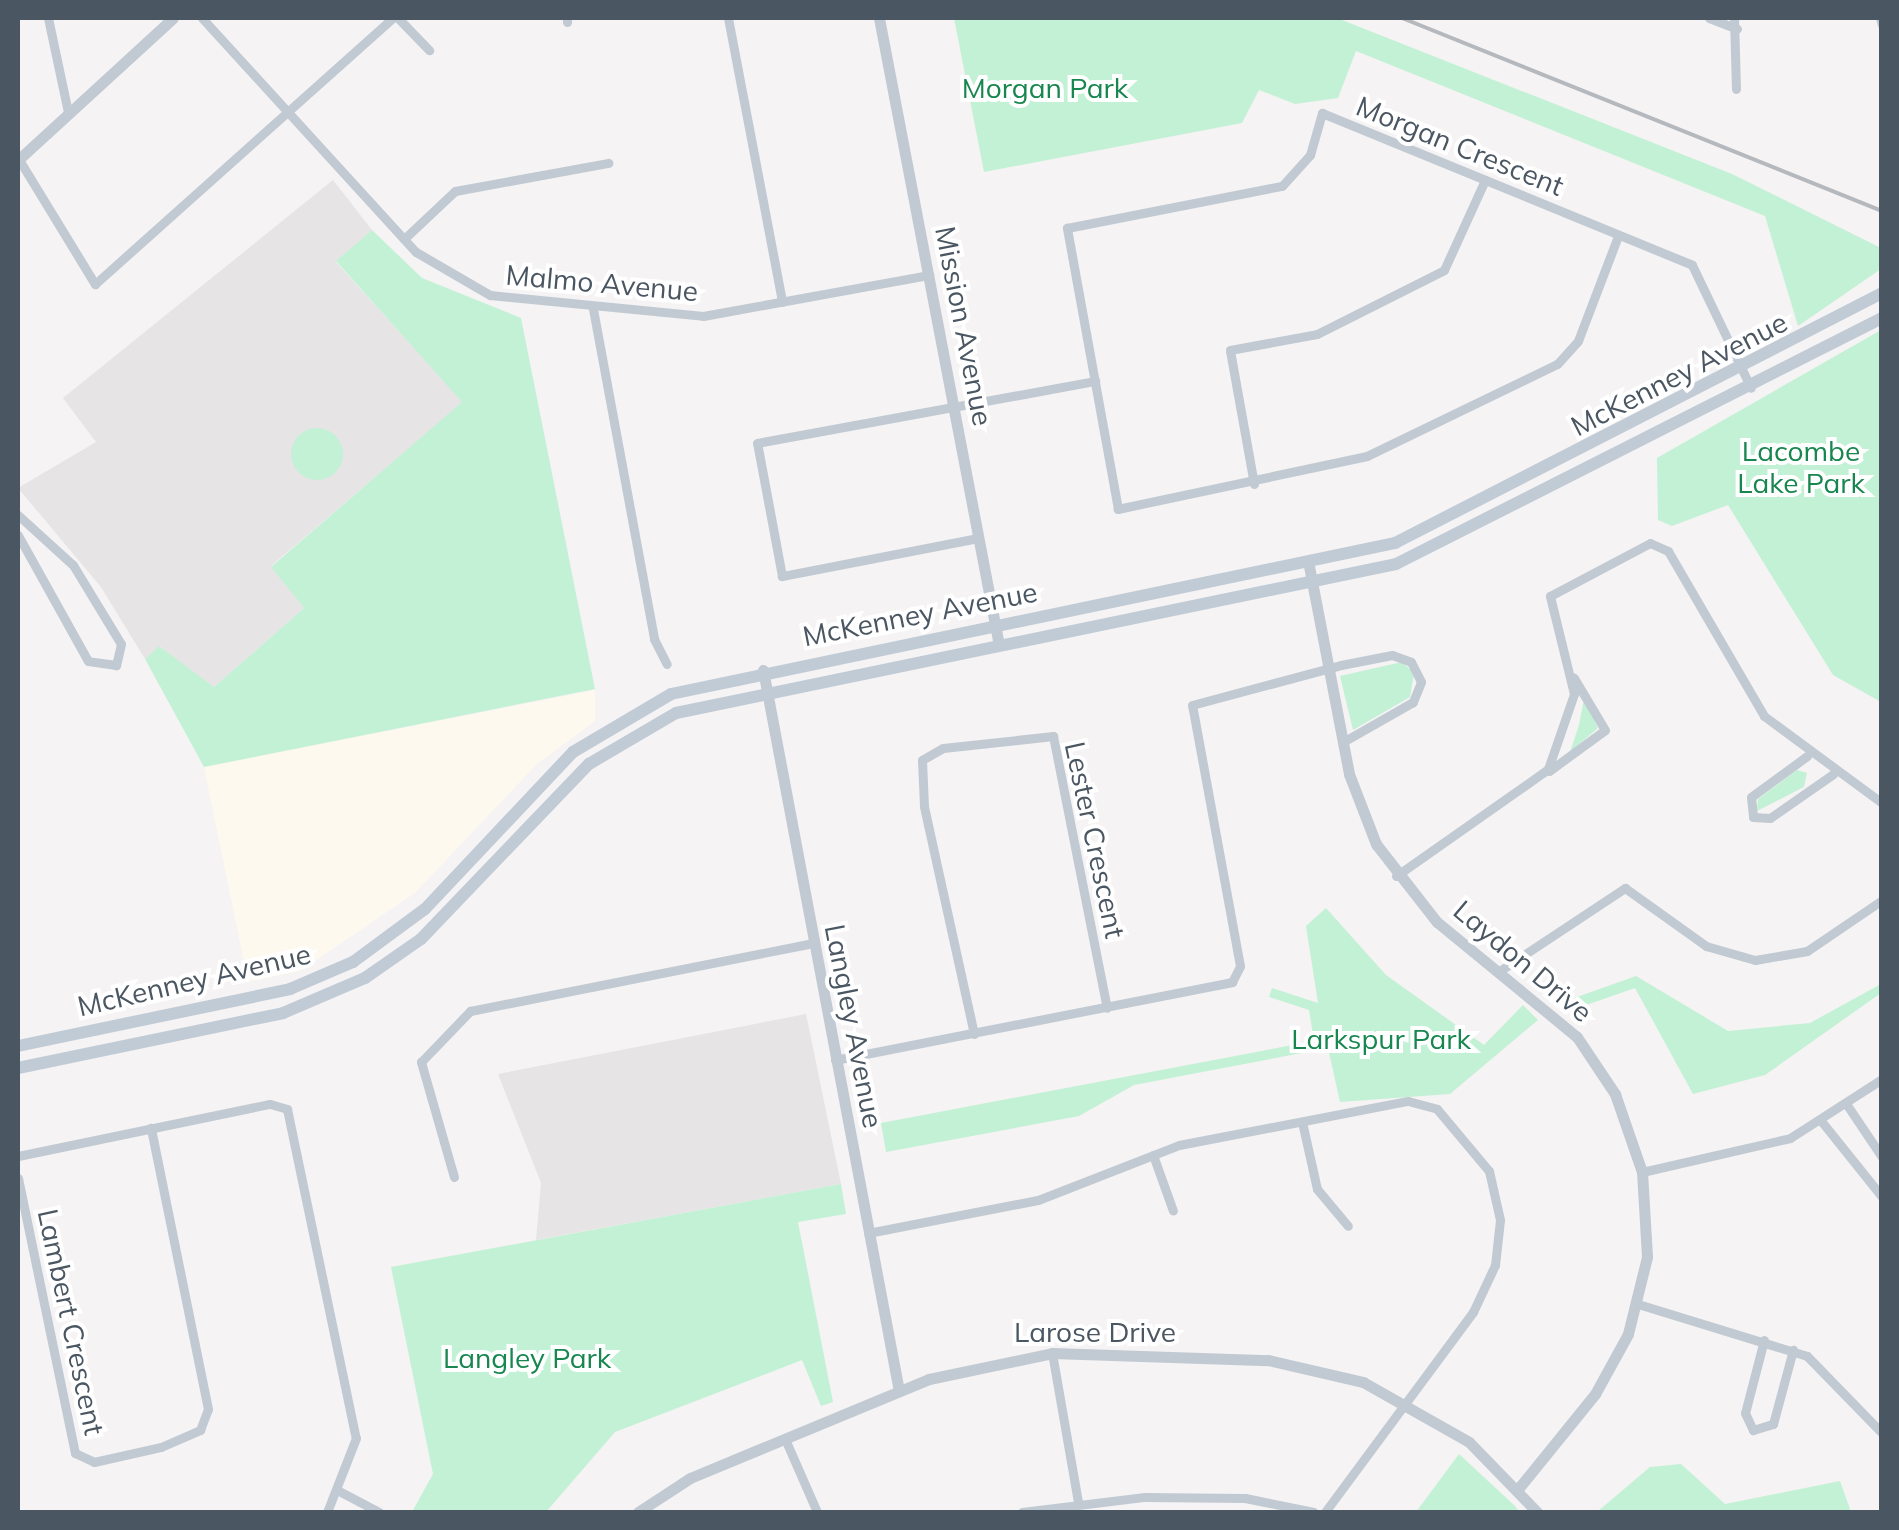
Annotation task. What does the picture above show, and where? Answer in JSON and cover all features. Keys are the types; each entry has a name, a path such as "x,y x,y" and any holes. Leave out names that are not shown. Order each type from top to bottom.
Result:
{"main road":[{"name":"McKenney Avenue","path":"18,1046 290,989 353,962 425,909 572,752 671,694 763,670 1309,566 1440,525 1882,294"},
{"name":"McKenney Avenue","path":"18,1068 283,1012 354,983 421,939 546,804 621,741 710,701 1313,586 1456,539 1882,318"}],"street":[{"path":"48,18 68,112"},
{"path":"173,18 18,159 94,284 395,18 429,50"},
{"name":"Malmo Avenue","path":"202,18 404,240 476,290 593,309 703,316 929,275"},
{"path":"728,18 782,302"},
{"name":"Mission Avenue","path":"879,18 999,645"},
{"path":"1709,18 1736,23 1736,89"},
{"path":"1880,18 1882,25"},
{"name":"Morgan Crescent","path":"1618,236 1578,340 1557,364 1388,448 1254,484 1118,509 1066,228 1282,186 1310,155 1322,113 1485,180 1618,236 1699,271 1750,388"},
{"path":"404,240 455,191 608,163"},
{"path":"1254,484 1230,350 1317,334 1444,270 1485,180"},
{"path":"593,309 666,664"},
{"path":"978,538 782,576 757,442 1095,382"},
{"path":"18,515 90,591 121,644 112,668 88,662 18,534"},
{"path":"1542,775 1566,734 1572,677 1550,596 1658,543 1741,688 1807,756 1882,803"},
{"name":"Laydon Drive","path":"1309,566 1343,742 1363,818 1396,876 1591,1055 1625,1114 1642,1172 1648,1231 1638,1304 1603,1383 1518,1489"},
{"path":"836,1060 1222,986 1239,973 1195,701 1397,656 1420,676 1410,706 1343,742"},
{"name":"Langley Avenue","path":"763,670 899,1391"},
{"path":"1396,876 1604,734 1590,692 1572,677"},
{"name":"Lester Crescent","path":"974,1034 924,806 922,760 943,748 1041,731 1054,738 1106,1008"},
{"path":"1807,756 1751,797 1753,817 1770,818 1833,774"},
{"path":"1501,970 1620,888 1641,892 1706,946 1755,960 1807,951 1882,900"},
{"path":"454,1177 421,1062 470,1011 814,944"},
{"path":"1642,1172 1759,1149 1822,1122 1882,1079"},
{"path":"868,1233 1026,1204 1153,1155 1302,1122 1424,1103 1465,1134 1489,1171 1500,1220 1492,1274 1408,1403 1326,1512"},
{"path":"18,1156 270,1104 290,1114 355,1431 339,1491 327,1512"},
{"path":"1846,1105 1882,1157"},
{"path":"1302,1122 1317,1189 1348,1226"},
{"path":"1822,1122 1882,1197"},
{"name":"Lambert Crescent","path":"18,1178 75,1452 94,1462 161,1447 200,1430 208,1409 152,1128"},
{"path":"1153,1155 1173,1211"},
{"path":"1638,1304 1793,1350 1831,1372 1882,1433"},
{"path":"1764,1340 1745,1414 1753,1430 1773,1424 1793,1350"},
{"path":"1052,1353 1078,1502"},
{"name":"Larose Drive","path":"638,1512 690,1478 899,1391 985,1360 1052,1353 1268,1360 1408,1403 1518,1489 1537,1512"},
{"path":"786,1439 817,1512"},
{"path":"339,1491 380,1512"},
{"path":"1022,1512 1078,1502 1245,1498 1314,1512"}],"shaded area":[{"path":"333,180 372,230 336,262 463,402 271,566 304,608 214,687 201,685 160,646 145,659 101,587 18,488 96,442 63,398"},
{"path":"595,690 595,721 537,764 415,893 300,971 248,982 204,767"},
{"path":"806,1014 841,1184 536,1240 541,1183 498,1074"}],"green space":[{"name":"Morgan Park","path":"954,18 1337,18 1732,174 1881,248 1881,269 1798,326 1765,216 1356,51 1338,98 1295,104 1259,90 1242,123 984,172"},
{"path":"372,230 422,278 521,318 595,689 204,767 145,659 159,646 214,687 304,608 271,567 462,402 336,261"},
{"name":"Lacombe Lake Park","path":"1881,330 1881,702 1833,675 1728,505 1672,526 1658,520 1657,458"},
{"path":"317,428 335,436 343,454 335,472 317,480 299,472 291,454 299,436"},
{"path":"1402,662 1414,673 1410,697 1353,730 1340,676"},
{"path":"1584,699 1598,728 1570,752 1579,725"},
{"path":"1797,770 1807,773 1804,787 1757,811 1758,799"},
{"name":"Larkspur Park","path":"1326,908 1386,975 1484,1045 1523,1005 1538,1020 1450,1094 1340,1102 1328,1048 1134,1085 1079,1116 886,1152 881,1123 1314,1041 1309,1010 1269,997 1272,988 1318,1003 1306,926"},
{"path":"1636,976 1728,1031 1810,1023 1881,984 1881,993 1765,1075 1693,1094 1635,988 1572,1010 1563,1002"},
{"name":"Langley Park","path":"841,1184 846,1214 798,1222 833,1402 821,1406 802,1360 615,1432 546,1512 412,1512 433,1474 391,1267"},
{"path":"1459,1454 1515,1506 1519,1512 1416,1512"},
{"path":"1681,1464 1725,1504 1840,1481 1851,1512 1597,1512 1650,1467"}],"railway":[{"path":"1402,18 1882,211"}]}
